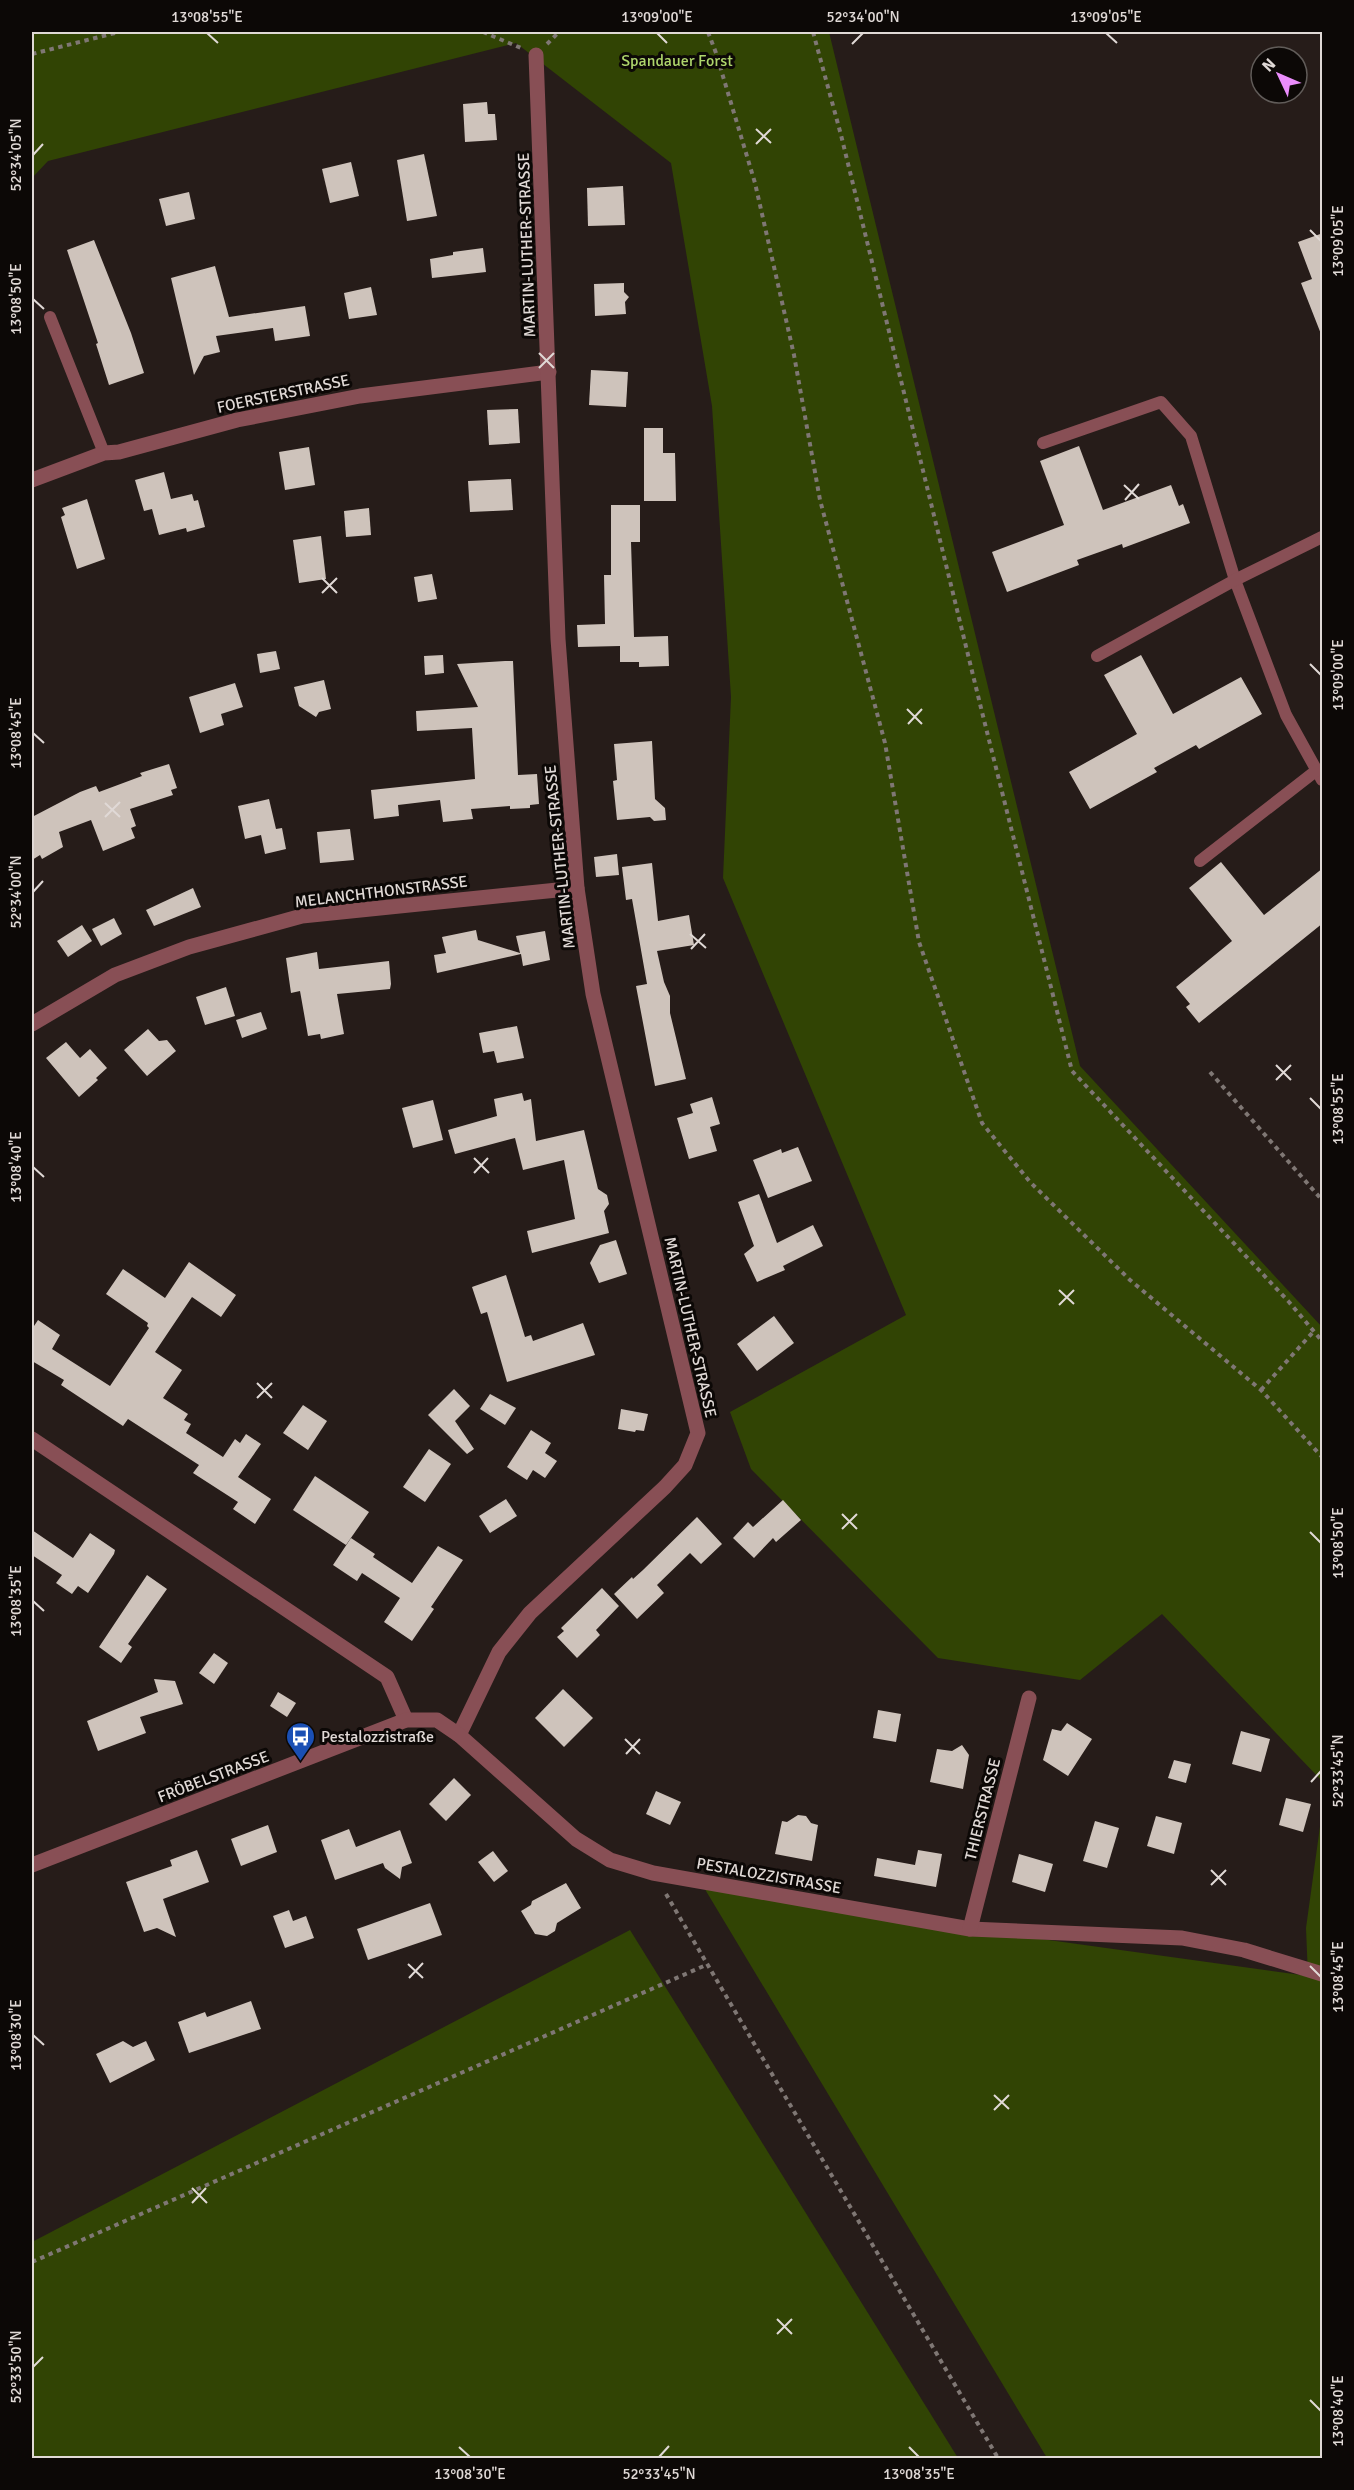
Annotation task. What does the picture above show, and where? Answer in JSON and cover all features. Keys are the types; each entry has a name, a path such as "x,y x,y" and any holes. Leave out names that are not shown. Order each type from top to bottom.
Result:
{"street":[{"name":"MARTIN-LUTHER-STRASSE","path":"459,1735 499,1652 531,1613 666,1487 685,1465 698,1432 593,994 577,888 558,639 536,55"},
{"name":"FOERSTERSTRASSE","path":"32,480 104,453 119,452 237,420 360,396 549,372"},
{"name":"MELANCHTHONSTRASSE","path":"32,1024 115,975 189,947 302,916 577,888"},
{"path":"32,1439 387,1677 406,1720"},
{"name":"THIERSTRASSE","path":"970,1929 1029,1698"},
{"name":"PESTALOZZISTRASSE","path":"406,1720 437,1720 459,1735 576,1839 610,1860 653,1873 970,1929 1182,1938 1244,1950 1323,1974"},
{"name":"FRÖBELSTRASSE","path":"32,1865 406,1720"}],"lane":[{"path":"50,317 104,453"},
{"path":"1043,443 1161,402 1191,436 1235,580 1286,715 1320,775 1200,861"},
{"path":"1096,656 1235,580 1323,537"}],"path":[{"path":"32,54 119,32"},
{"path":"483,32 536,55"},
{"path":"708,32 755,183 794,355 820,500 885,743 919,942 982,1123 1030,1182 1130,1280 1261,1390 1323,1457"},
{"path":"813,32 1072,1071 1281,1293 1323,1341"},
{"path":"1210,1072 1323,1200"},
{"path":"1261,1390 1313,1332"},
{"path":"653,1873 998,2458"},
{"path":"32,2262 706,1965"}],"green space":[{"name":"Spandauer Forst","path":"32,32 829,32 1080,1066 1322,1327 1322,1781 1162,1614 1080,1680 938,1658 751,1469 730,1412 906,1315 723,878 731,697 712,406 671,163 516,43 48,161 32,178"},
{"path":"1322,1812 1322,2458 1047,2458 700,1881 970,1929 1308,1976 1306,1928"},
{"path":"630,1930 958,2458 32,2458 32,2242"}],"building":[{"path":"487,102 488,114 495,114 497,140 465,142 463,104"},
{"path":"424,154 437,216 407,221 397,160"},
{"path":"351,162 359,196 330,203 322,169"},
{"path":"623,186 625,225 588,226 587,188"},
{"path":"189,192 195,219 166,226 159,199"},
{"path":"1323,233 1323,334 1321,334 1301,283 1312,279 1298,242"},
{"path":"94,240 131,333 144,373 109,385 96,344 98,343 67,250"},
{"path":"483,248 486,272 432,278 430,259 453,255 453,252"},
{"path":"215,266 229,317 305,306 310,336 275,341 273,328 216,336 220,352 204,356 194,375 171,278"},
{"path":"624,283 624,292 629,297 625,302 626,314 595,316 594,284"},
{"path":"371,287 377,315 349,319 344,293"},
{"path":"591,370 628,372 626,407 589,405"},
{"path":"518,409 520,443 489,445 487,410"},
{"path":"644,428 663,428 663,453 675,453 676,501 644,501"},
{"path":"1079,446 1103,510 1171,485 1179,506 1183,504 1190,523 1123,548 1122,544 1077,560 1079,565 1007,592 992,552 1064,525 1040,461"},
{"path":"309,447 315,485 285,490 279,452"},
{"path":"164,472 171,499 192,494 194,501 198,500 205,527 187,532 186,528 159,535 152,509 144,511 135,480"},
{"path":"511,479 513,510 470,512 468,481"},
{"path":"87,499 105,559 77,569 61,517 65,515 62,508"},
{"path":"611,505 640,505 640,542 631,542 634,637 668,636 669,666 639,667 639,662 620,662 620,646 578,647 577,625 605,624 604,575 611,575"},
{"path":"369,508 371,535 346,537 344,511"},
{"path":"321,536 326,579 299,583 293,540"},
{"path":"432,574 437,599 418,602 414,577"},
{"path":"276,651 280,669 260,673 257,654"},
{"path":"443,655 444,673 425,675 424,656"},
{"path":"1141,655 1173,714 1241,677 1262,714 1199,749 1196,745 1154,768 1157,772 1090,809 1069,772 1137,734 1104,675"},
{"path":"513,661 518,775 537,774 539,804 530,805 530,808 510,809 510,806 471,809 473,819 443,822 440,800 398,805 399,816 374,819 371,790 475,779 472,728 417,731 416,711 478,707 457,664"},
{"path":"324,680 331,709 319,712 316,717 299,706 294,687"},
{"path":"235,683 243,707 221,714 224,725 200,733 189,697"},
{"path":"652,741 655,799 665,808 666,820 654,821 650,817 617,820 613,781 617,780 614,744"},
{"path":"169,764 177,788 171,790 173,795 130,809 136,826 131,828 135,838 103,851 91,820 59,832 63,847 42,859 40,855 32,860 32,817 80,792 96,786 99,792 142,776 140,773"},
{"path":"269,799 276,829 282,828 286,849 265,854 261,835 245,839 238,806"},
{"path":"350,829 354,860 320,863 317,832"},
{"path":"617,854 619,875 596,877 594,857"},
{"path":"1221,862 1264,915 1323,868 1323,923 1199,1023 1186,1007 1190,1004 1176,987 1232,941 1189,888"},
{"path":"652,863 658,921 689,915 694,945 657,951 664,982 670,996 670,1013 686,1079 655,1086 636,986 647,984 632,899 626,900 622,867"},
{"path":"193,888 201,907 154,926 146,910"},
{"path":"114,918 122,934 101,946 92,929"},
{"path":"82,925 92,941 68,957 57,941"},
{"path":"476,930 478,940 520,953 516,936 545,931 550,960 523,966 521,954 437,973 434,955 446,953 442,937"},
{"path":"317,952 319,969 389,961 391,984 390,989 337,994 344,1034 321,1039 320,1034 308,1036 300,991 291,993 286,958"},
{"path":"226,987 235,1016 205,1025 196,997"},
{"path":"261,1012 267,1029 242,1038 236,1020"},
{"path":"517,1026 524,1058 497,1063 494,1051 483,1053 479,1033"},
{"path":"148,1029 159,1041 167,1040 176,1051 147,1076 124,1050"},
{"path":"66,1042 80,1058 90,1049 107,1068 96,1078 98,1080 79,1097 46,1058"},
{"path":"522,1093 524,1101 531,1099 536,1141 584,1130 598,1189 607,1195 609,1204 604,1211 609,1233 532,1253 527,1231 575,1219 564,1160 523,1170 515,1138 455,1154 448,1130 497,1116 494,1099"},
{"path":"712,1097 720,1124 710,1127 717,1151 689,1159 677,1118 693,1113 690,1104"},
{"path":"433,1100 443,1140 413,1148 402,1108"},
{"path":"798,1147 812,1181 768,1198 753,1160 781,1149 782,1153"},
{"path":"759,1194 777,1243 813,1225 823,1246 783,1266 785,1270 757,1282 744,1254 754,1246 738,1202"},
{"path":"616,1240 627,1274 599,1283 590,1263 600,1245"},
{"path":"189,1262 236,1295 221,1317 192,1297 155,1352 182,1370 163,1398 188,1414 184,1420 191,1424 186,1433 223,1457 235,1439 240,1443 246,1434 261,1444 238,1477 271,1499 255,1524 233,1509 238,1502 193,1473 199,1465 128,1419 123,1426 61,1385 64,1380 32,1361 32,1329 38,1320 60,1335 52,1349 110,1386 149,1328 148,1323 106,1294 123,1269 165,1298"},
{"path":"506,1275 525,1337 531,1335 533,1341 583,1323 595,1355 507,1382 487,1312 481,1314 472,1287"},
{"path":"774,1316 794,1343 757,1371 737,1344"},
{"path":"454,1389 470,1406 455,1421 474,1449 467,1454 428,1415"},
{"path":"490,1394 516,1408 505,1425 480,1409"},
{"path":"303,1405 327,1421 308,1450 283,1433"},
{"path":"621,1409 648,1414 644,1431 618,1429"},
{"path":"531,1430 551,1443 545,1453 557,1461 545,1478 533,1470 527,1480 507,1467"},
{"path":"429,1449 451,1464 425,1502 403,1487"},
{"path":"315,1476 369,1512 346,1545 293,1510"},
{"path":"506,1499 517,1516 490,1533 479,1516"},
{"path":"783,1500 801,1520 776,1542 773,1538 754,1558 733,1538 748,1522 753,1527"},
{"path":"697,1517 722,1544 701,1564 690,1553 657,1585 664,1593 637,1619 614,1594 643,1570"},
{"path":"32,1530 73,1558 90,1533 115,1550 114,1554 88,1593 78,1586 72,1594 56,1583 62,1575 32,1555"},
{"path":"351,1538 375,1554 373,1557 412,1583 438,1546 463,1560 431,1607 434,1609 412,1641 384,1622 400,1598 362,1573 357,1581 333,1565"},
{"path":"147,1575 167,1589 128,1644 132,1647 121,1663 99,1647"},
{"path":"602,1588 619,1606 596,1630 600,1635 577,1658 557,1637 564,1631 561,1628"},
{"path":"214,1653 228,1663 214,1684 199,1673"},
{"path":"154,1679 175,1681 183,1704 140,1717 146,1733 98,1751 87,1721 158,1692"},
{"path":"563,1689 593,1718 564,1747 535,1718"},
{"path":"278,1692 296,1703 287,1717 270,1706"},
{"path":"878,1710 901,1714 896,1742 873,1738"},
{"path":"1067,1723 1092,1739 1068,1776 1043,1760 1052,1729 1061,1731"},
{"path":"1241,1731 1270,1739 1261,1772 1232,1764"},
{"path":"962,1745 969,1755 963,1789 930,1782 937,1749 952,1751"},
{"path":"1174,1760 1191,1764 1186,1783 1168,1778"},
{"path":"454,1778 471,1795 446,1821 429,1804"},
{"path":"656,1791 681,1802 670,1825 646,1814"},
{"path":"1286,1798 1311,1804 1303,1832 1279,1825"},
{"path":"798,1815 806,1816 811,1823 818,1825 812,1861 775,1854 782,1821 787,1822"},
{"path":"1156,1816 1182,1823 1174,1854 1147,1846"},
{"path":"1095,1821 1119,1828 1107,1868 1083,1861"},
{"path":"268,1825 277,1852 241,1866 231,1839"},
{"path":"349,1829 356,1847 400,1830 412,1863 402,1867 400,1879 385,1868 383,1863 335,1880 321,1840"},
{"path":"197,1850 209,1882 163,1899 176,1937 157,1928 144,1932 126,1882 172,1866 170,1860"},
{"path":"918,1850 942,1854 936,1887 874,1876 877,1858 915,1865"},
{"path":"493,1851 508,1871 494,1882 478,1862"},
{"path":"1019,1854 1053,1864 1045,1892 1012,1882"},
{"path":"566,1883 581,1908 557,1923 555,1931 547,1936 535,1934 521,1911 531,1905 532,1901"},
{"path":"430,1903 442,1935 368,1960 357,1929"},
{"path":"289,1910 293,1921 306,1916 314,1938 285,1948 273,1916"},
{"path":"251,2001 261,2029 189,2053 178,2022 205,2012 207,2017"},
{"path":"123,2041 133,2047 146,2041 155,2060 110,2083 96,2054"}],"place":[{"name":"Pestalozzistraße","path":"300,1762"}]}
